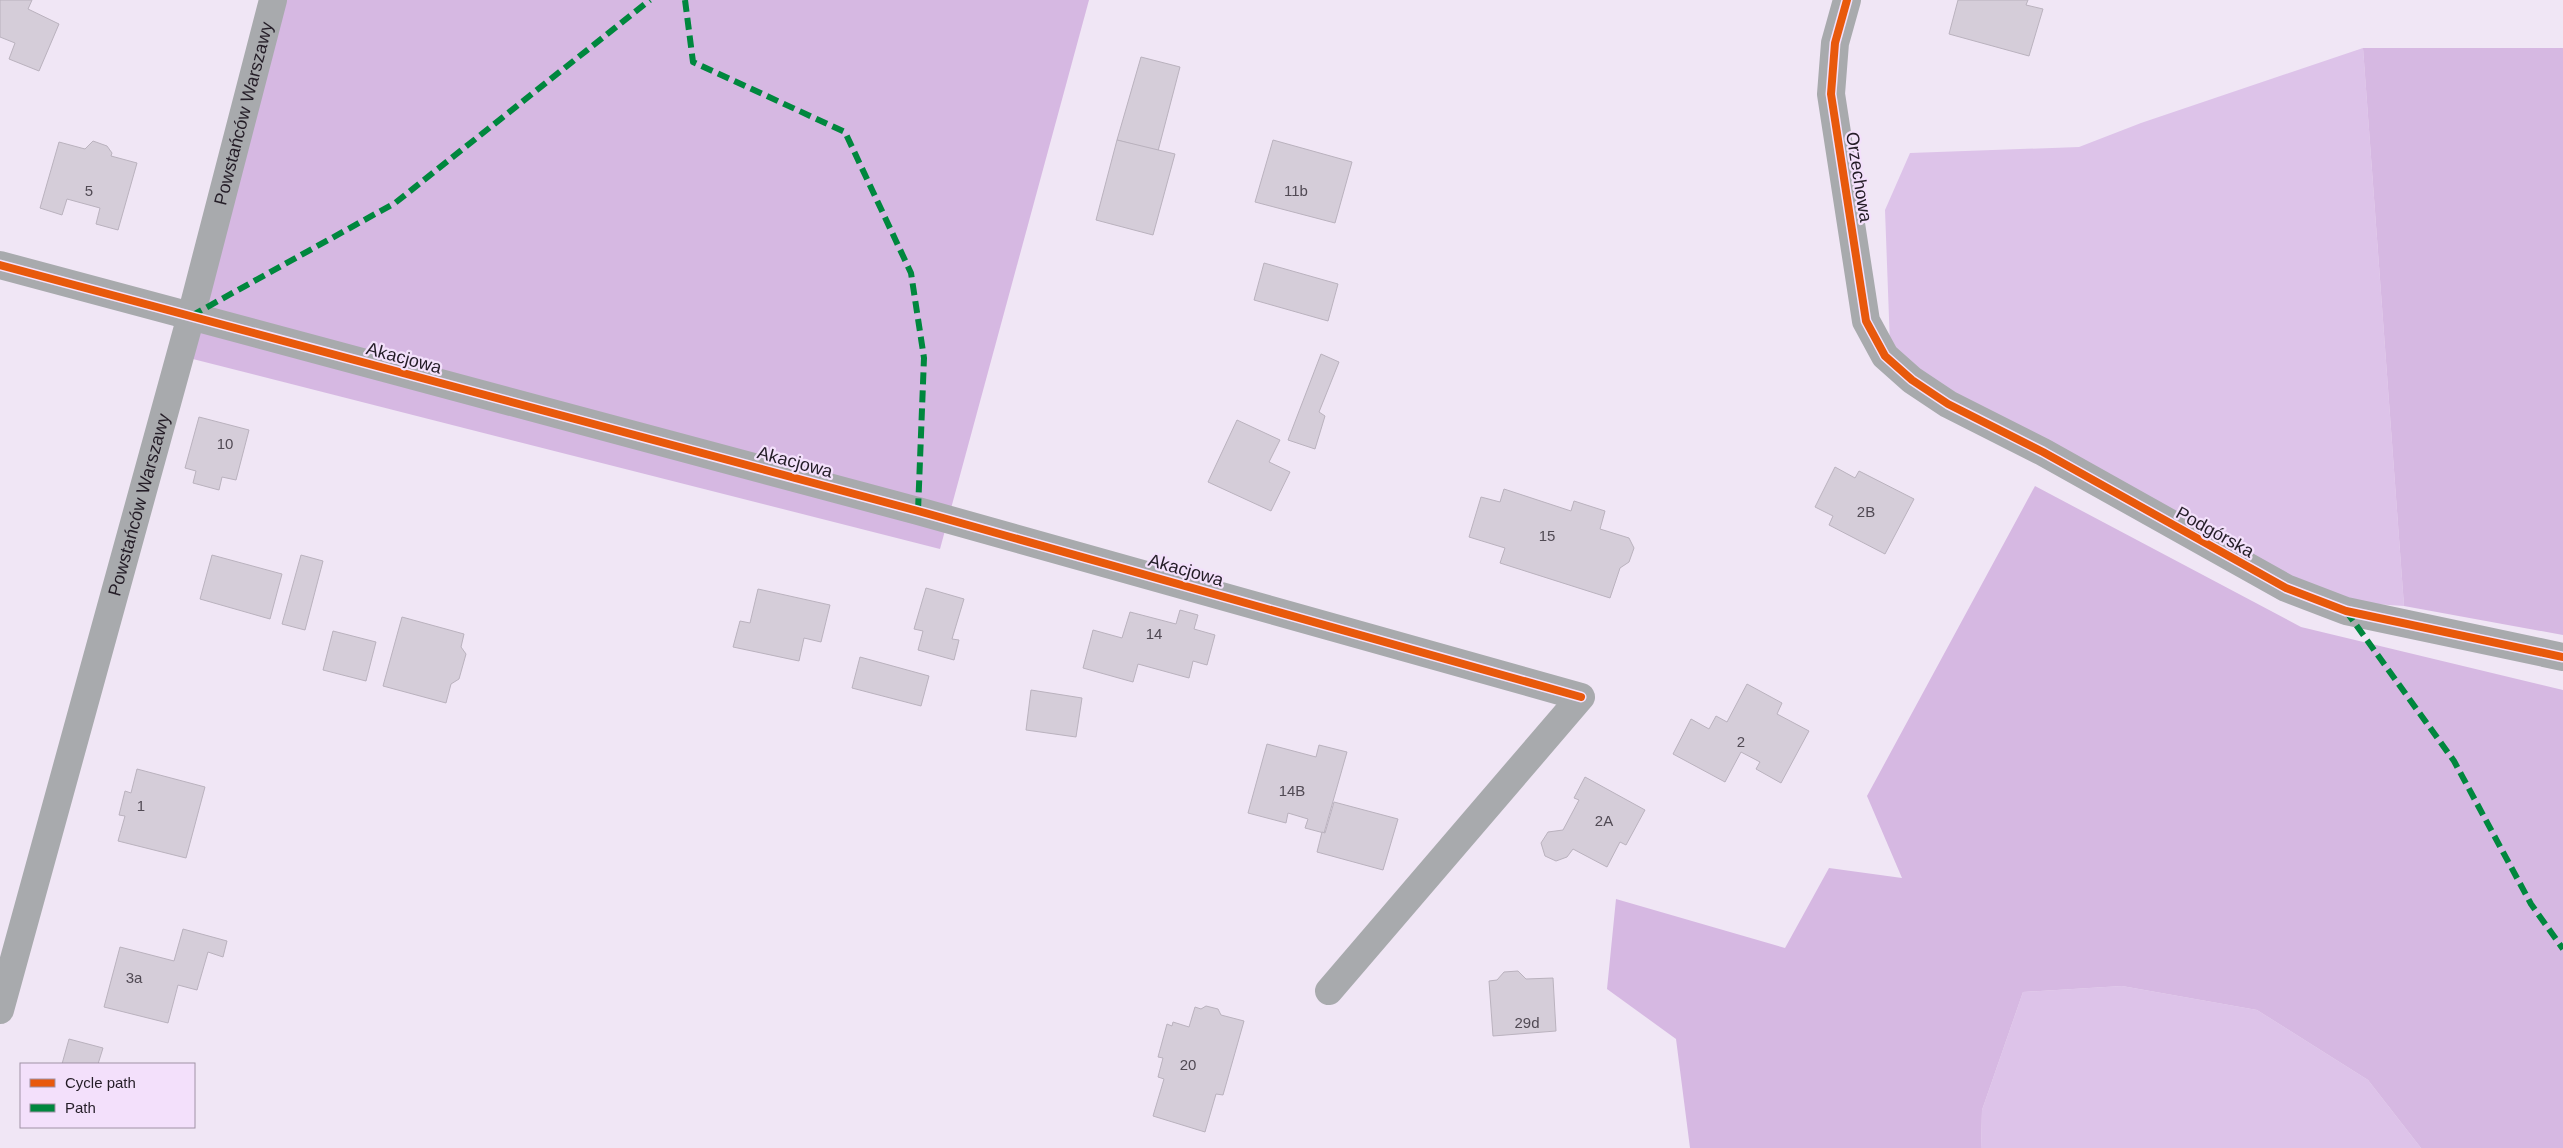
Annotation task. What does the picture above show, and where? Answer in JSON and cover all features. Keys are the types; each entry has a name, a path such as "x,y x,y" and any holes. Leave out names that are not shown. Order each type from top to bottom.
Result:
{"street":[{"name":"Powstańców Warszawy","path":"0,1010 191,316 272,0"},
{"name":"Orzechowa","path":"1847,0 1835,43 1831,94 1866,321 1885,356"},
{"name":"Akacjowa","path":"0,265 926,513 1581,697 1329,991"},
{"name":"Podgórska","path":"1885,356 1912,380 1948,404 2043,452 2286,588 2346,611 2563,657"}],"shaded area":[{"path":"279,0 1089,0 940,549 181,356"},
{"path":"2363,48 2404,606 2315,600 1918,385 1890,345 1885,210 1910,153 2079,147 2141,123"},
{"path":"2363,48 2563,48 2563,635 2404,606"},
{"path":"2035,486 2301,627 2563,690 2563,1148 2421,1148 2368,1080 2257,1010 2122,986 2023,992 1982,1110 1981,1148 1690,1148 1676,1039 1607,989 1616,899 1785,948 1829,868 1902,878 1867,796"},
{"path":"2122,986 2257,1010 2368,1080 2421,1148 1981,1148 1982,1110 2023,992"}],"building":[{"path":"0,0 32,0 28,9 59,24 39,71 9,59 15,43 0,37"},
{"path":"1958,0 2028,0 2026,5 2043,9 2029,56 1949,34"},
{"path":"1141,57 1180,67 1158,151 1117,140"},
{"path":"1117,140 1175,154 1153,235 1096,220"},
{"path":"1273,140 1352,162 1335,223 1255,202"},
{"path":"93,141 107,146 112,153 111,156 137,163 118,230 96,224 100,208 67,199 62,215 40,208 59,142 85,149"},
{"path":"1264,263 1338,284 1328,321 1254,300"},
{"path":"1321,354 1339,362 1319,412 1325,416 1315,449 1288,440"},
{"path":"199,417 249,430 236,480 222,477 219,490 193,483 196,471 185,468"},
{"path":"1237,420 1280,440 1269,462 1290,472 1271,511 1208,482"},
{"path":"1835,467 1855,478 1859,471 1914,499 1885,554 1829,525 1833,516 1815,507"},
{"path":"1504,489 1571,511 1574,501 1605,511 1600,529 1629,538 1634,548 1629,562 1620,568 1610,598 1500,563 1505,548 1469,537 1481,497 1500,502"},
{"path":"212,555 282,574 270,619 200,599"},
{"path":"301,555 323,561 305,630 282,624"},
{"path":"926,588 964,599 952,639 959,640 954,660 918,650 923,631 914,629"},
{"path":"758,589 830,605 821,642 804,638 799,661 733,647 740,621 750,623"},
{"path":"1180,610 1198,615 1194,629 1215,635 1207,665 1193,661 1189,678 1138,664 1133,682 1083,668 1093,630 1122,638 1130,612 1176,624"},
{"path":"402,617 464,634 461,647 466,654 459,679 451,684 446,703 383,686"},
{"path":"333,631 376,642 366,681 323,670"},
{"path":"860,657 929,676 921,706 852,688"},
{"path":"1747,684 1782,703 1777,714 1809,731 1781,783 1756,769 1760,762 1741,752 1725,782 1673,754 1691,719 1709,729 1716,716 1727,722"},
{"path":"1031,690 1082,698 1076,737 1026,730"},
{"path":"1267,744 1316,757 1319,745 1347,752 1324,833 1305,828 1308,819 1288,813 1286,823 1248,813"},
{"path":"137,769 205,787 186,858 118,841 125,816 119,815 125,791 131,793"},
{"path":"1585,777 1645,810 1626,845 1620,842 1607,867 1573,849 1567,857 1556,861 1545,856 1541,843 1548,832 1563,830 1579,800 1574,798"},
{"path":"1334,802 1398,819 1383,870 1317,852 1322,832 1325,833"},
{"path":"183,929 227,941 223,957 208,952 197,990 178,985 168,1023 104,1007 120,947 174,961"},
{"path":"1518,971 1526,979 1553,978 1556,1031 1493,1036 1489,981 1497,980 1504,972"},
{"path":"1206,1006 1218,1009 1221,1015 1244,1021 1223,1095 1216,1094 1205,1132 1153,1116 1164,1079 1158,1077 1163,1058 1158,1057 1167,1024 1172,1026 1173,1022 1189,1027 1195,1007 1201,1009"},
{"path":"69,1039 103,1048 98,1063 62,1063"}],"marked path":[{"path":"191,316 395,203 650,0"},
{"path":"685,0 693,62 845,132 911,273 924,358 918,511"},
{"path":"2346,611 2454,761 2531,904 2563,949"}],"cycle path":[{"path":"1847,0 1835,43 1831,94 1866,321 1885,356 1912,380 1948,404 2043,452 2286,588 2346,611 2563,657"},
{"path":"0,265 918,511 1581,697"}]}
